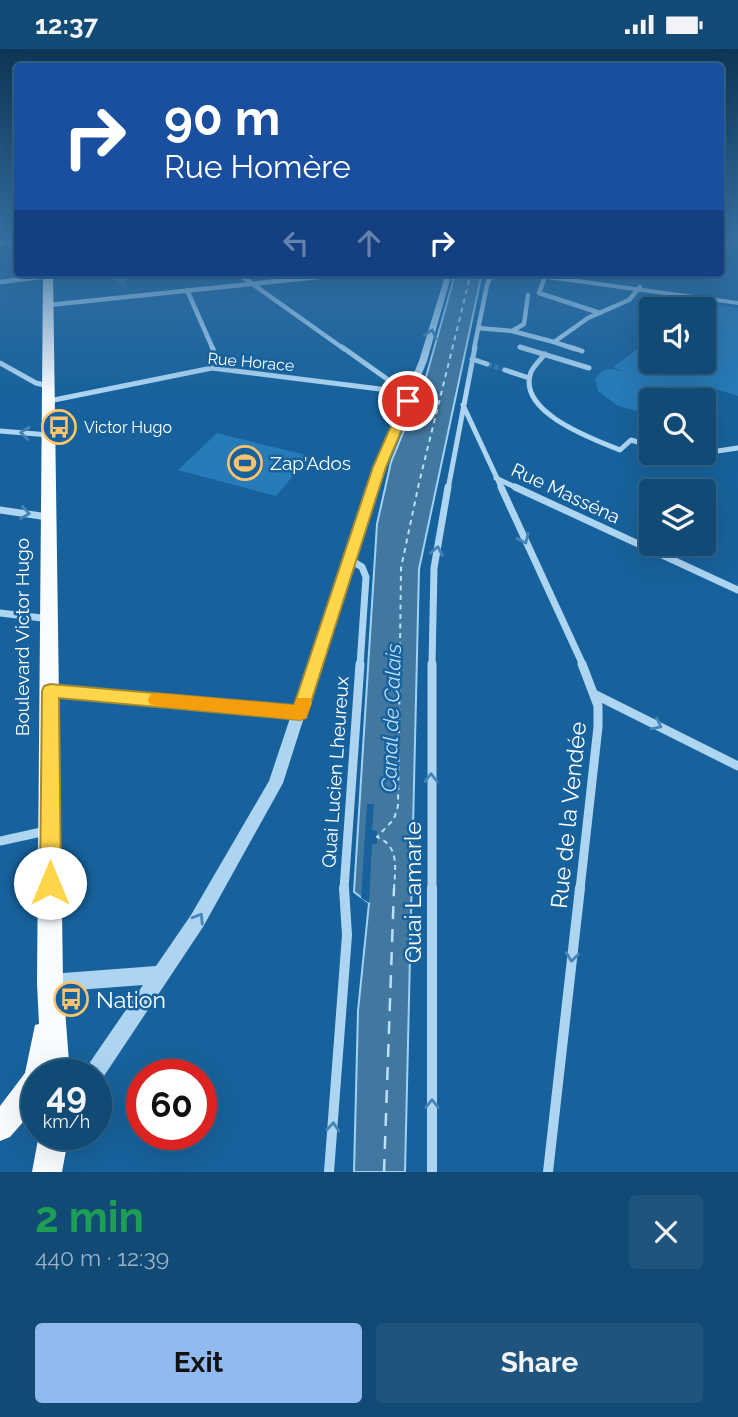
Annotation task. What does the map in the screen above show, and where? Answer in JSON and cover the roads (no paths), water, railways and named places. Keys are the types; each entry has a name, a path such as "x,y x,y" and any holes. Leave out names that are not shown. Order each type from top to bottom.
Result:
{"main road":[{"name":"Boulevard Victor Hugo","path":"49,290 50,992 55,1059"},
{"name":"Boulevard Victor Hugo","path":"41,1059 50,992"},
{"path":"0,1127 21,1103"}],"street":[{"path":"49,305 193,290"},
{"path":"261,290 408,392"},
{"path":"104,1059 197,921 267,802 282,767 387,446 443,290"},
{"name":"Quai Lamarle","path":"432,1172 432,597 434,569 463,405 488,290"},
{"path":"538,290 541,294 600,313"},
{"path":"554,342 600,313 611,311 637,290"},
{"path":"657,290 738,302"},
{"path":"187,291 221,368"},
{"path":"512,331 525,322 528,295"},
{"path":"478,328 512,331 582,351"},
{"path":"520,347 589,368"},
{"path":"545,354 533,366 529,378 530,390 538,404 573,430 620,450 631,440 639,442"},
{"path":"472,359 487,364"},
{"path":"0,363 49,393"},
{"name":"Rue Horace","path":"49,393 221,368 408,392"},
{"path":"505,370 529,378"},
{"name":"Rue de la Vendée","path":"463,405 596,695 598,712 548,1172"},
{"path":"0,431 49,435"},
{"path":"716,451 738,447"},
{"name":"Rue Masséna","path":"496,477 738,590"},
{"path":"0,510 50,517"},
{"name":"Quai Lucien Lheureux","path":"329,1172 347,935 344,893 366,577 362,567 349,559"},
{"path":"0,613 50,619"},
{"path":"50,691 300,713"},
{"path":"596,695 738,766"},
{"path":"0,841 51,830"},
{"path":"50,992 162,975"}],"water":[{"name":"Canal de Calais","path":"450,290 478,290 419,569 405,1172 354,1172 358,1011 369,903 354,892 377,524 391,462 426,377"}],"tunnel":[{"path":"487,364 505,370"}],"place":[{"name":"Victor Hugo","path":"59,427"},
{"name":"Zap'Ados","path":"245,463"},
{"name":"Nation","path":"71,999"}]}
